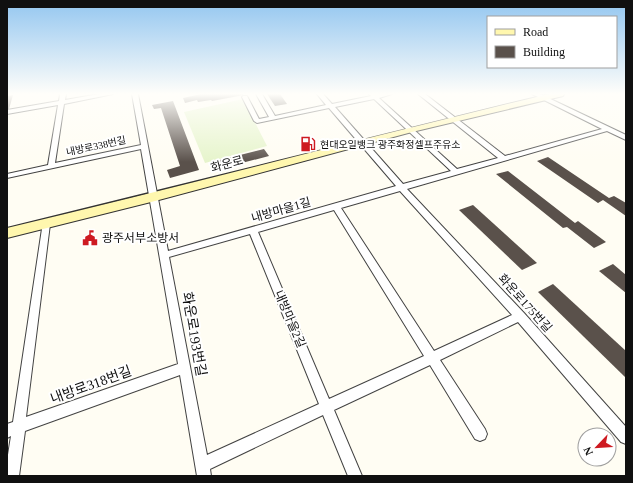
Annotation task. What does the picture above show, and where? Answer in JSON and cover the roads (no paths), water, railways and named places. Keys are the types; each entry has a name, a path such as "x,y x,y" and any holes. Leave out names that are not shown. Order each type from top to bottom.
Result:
{"street":[{"name":"내방로338번길","path":"51,166 60,117"},
{"name":"화운로193번길","path":"139,117 203,470"},
{"path":"255,117 257,121 278,117"},
{"name":"화운로175번길","path":"340,117 402,188 520,316 626,437"},
{"path":"395,117 456,172"},
{"path":"450,117 504,159"},
{"name":"화운로","path":"7,233 155,197 362,142 466,117"},
{"path":"582,117 626,138"},
{"path":"402,188 608,129"},
{"name":"내방로338번길","path":"7,176 145,146"},
{"name":"내방마을1길","path":"165,255 402,188"},
{"path":"336,207 480,434"},
{"path":"12,476 46,224"},
{"name":"내방마을2길","path":"253,230 355,476"},
{"path":"203,470 326,407 520,316"},
{"name":"내방로318번길","path":"7,431 185,367"}],"place":[{"name":"현대오일뱅크 광주화정셀프주유소","path":"308,144"},
{"name":"광주서부소방서","path":"90,238"}]}
